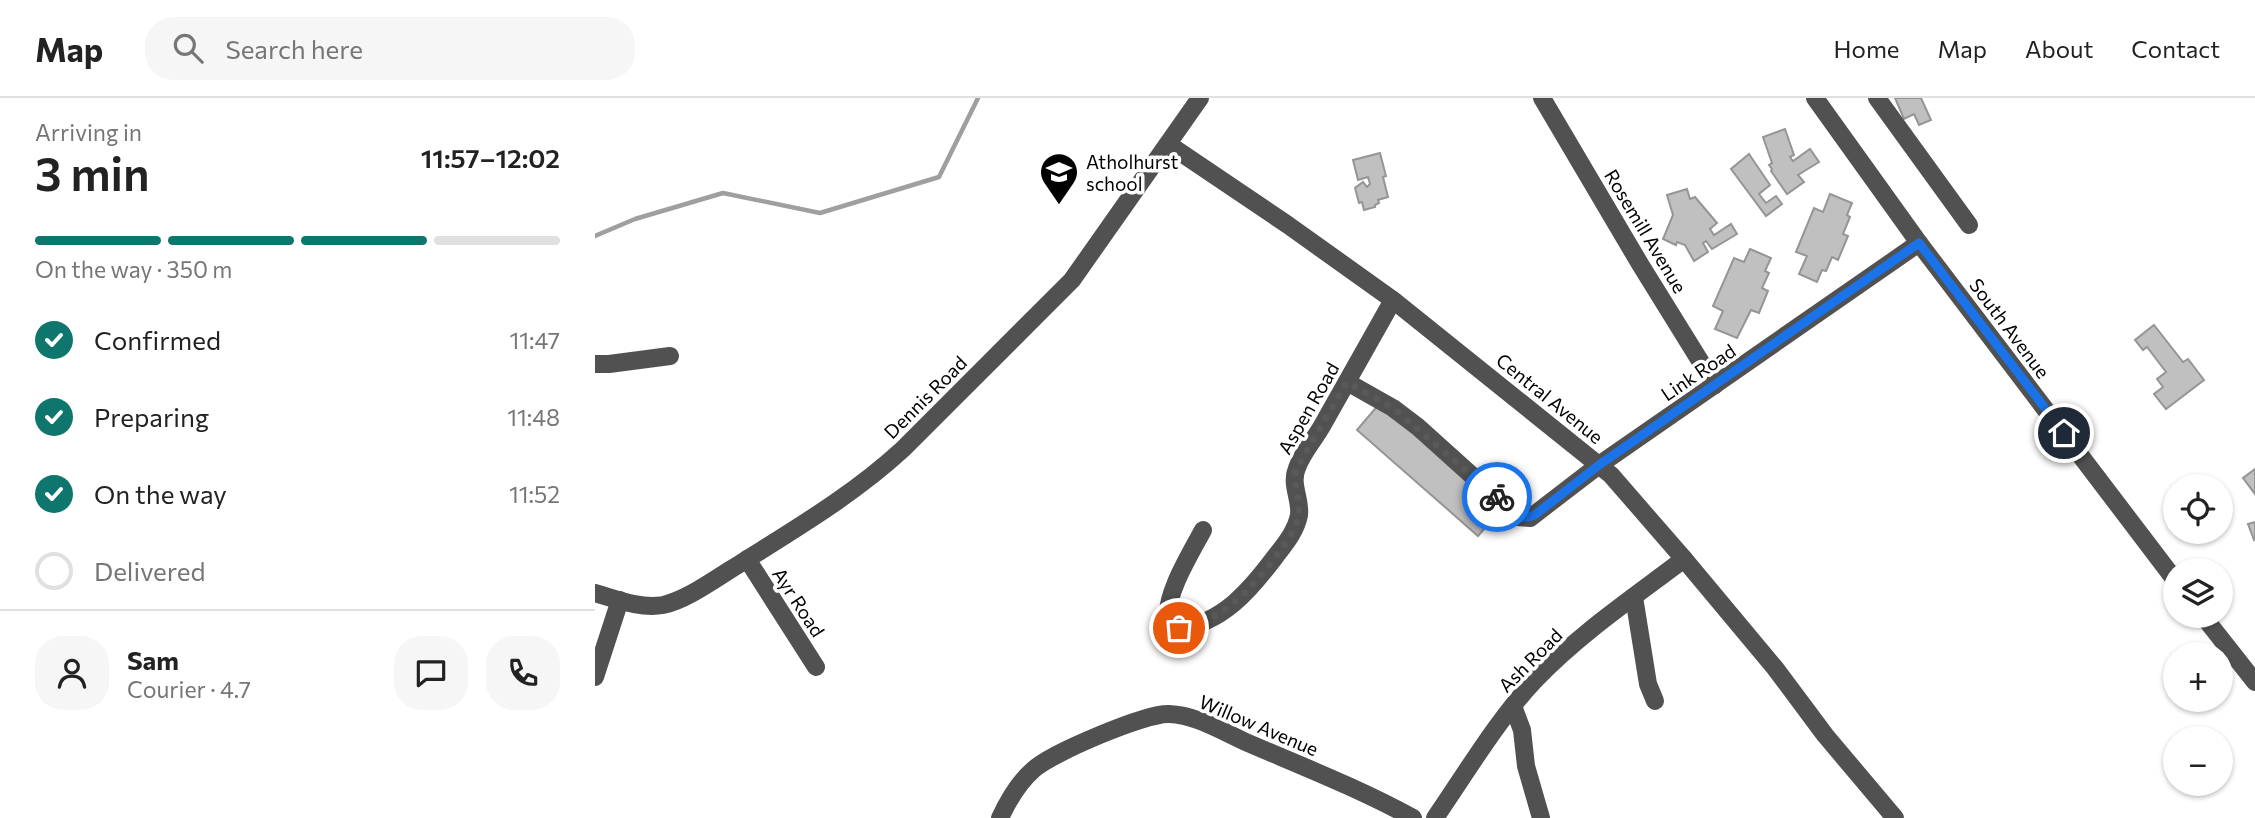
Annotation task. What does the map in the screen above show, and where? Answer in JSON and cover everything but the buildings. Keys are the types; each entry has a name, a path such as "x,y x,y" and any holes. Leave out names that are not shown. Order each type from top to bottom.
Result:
{"street":[{"name":"Dennis Road","path":"595,593 636,605 663,605 707,584 852,492 903,449 1072,280 1200,98"},
{"name":"Rosemill Avenue","path":"1542,98 1715,385"},
{"name":"South Avenue","path":"1815,98 1919,243 2163,564"},
{"path":"1877,98 1969,225"},
{"name":"Central Avenue","path":"1168,144 1393,300 1611,475 1775,668 1825,736 1895,818"},
{"name":"Link Road","path":"1347,382 1393,408 1518,517 1530,518 1599,465 1919,243"},
{"name":"Aspen Road","path":"1203,530 1169,603 1168,619 1179,628 1203,622 1234,603 1252,587 1290,536 1299,516 1294,483 1296,469 1393,300"},
{"path":"595,364 670,356"},
{"name":"Ayr Road","path":"747,559 816,667"},
{"name":"Ash Road","path":"1435,818 1513,706 1535,680 1562,654 1684,559"},
{"path":"1634,597 1648,684 1655,701"},
{"path":"595,677 620,600"},
{"path":"2213,628 2253,677"},
{"path":"1513,706 1522,730 1526,766 1541,818"},
{"name":"Willow Avenue","path":"1000,818 1021,782 1045,760 1157,714 1185,716 1329,778 1413,818"}],"waterway":[{"path":"595,236 635,219 723,193 820,213 939,177 978,98"}],"way so far":[{"path":"1179,628 1203,622 1224,610 1252,587 1290,536 1299,516 1294,483 1296,469 1347,382 1393,408 1497,497"}],"place":[{"name":"Atholhurst school","path":"1059,206"}],"route":[{"path":"1497,497 1518,517 1530,518 1599,465 1919,243 2064,433"}]}
